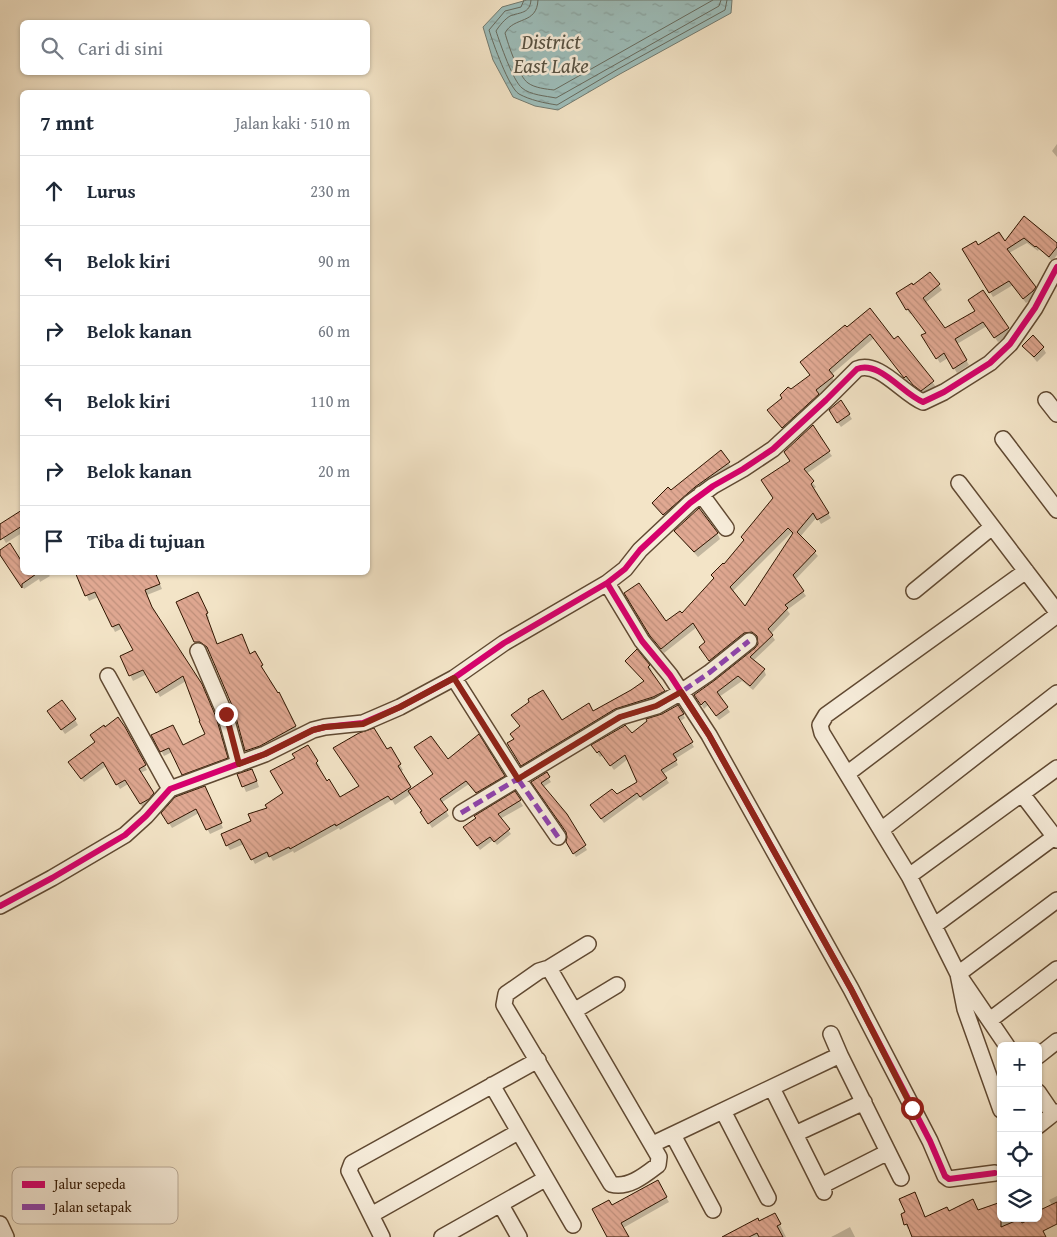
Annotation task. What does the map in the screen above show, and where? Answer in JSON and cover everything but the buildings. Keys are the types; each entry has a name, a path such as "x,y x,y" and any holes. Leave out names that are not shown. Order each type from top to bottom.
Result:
{"street":[{"path":"2,901 52,878 125,835 146,816 170,789 265,754 313,730 325,727 363,724 400,707 454,678 504,643 607,583 625,569 640,550 701,494 773,449 857,369 862,367 876,370 899,388 923,402 944,392 990,363 1010,344 1024,327 1057,267"},
{"path":"1046,400 1057,414"},
{"path":"1003,439 1057,510"},
{"path":"848,773 1057,614 959,483"},
{"path":"701,494 726,528"},
{"path":"914,591 992,527"},
{"path":"1004,1042 958,974 909,876 822,733 820,725 826,715 1026,571"},
{"path":"607,583 642,641 681,692 709,735 851,989 930,1141 944,1176 949,1179 995,1173"},
{"path":"461,814 620,717 656,706 681,692 710,673 749,642"},
{"path":"198,651 226,714 239,764"},
{"path":"108,676 170,789"},
{"path":"454,678 518,779 558,837"},
{"path":"881,830 1057,693"},
{"path":"909,876 1057,768"},
{"path":"935,925 1056,837 1022,794"},
{"path":"958,974 1057,900"},
{"path":"549,968 659,1157 658,1165 627,1185 618,1186 612,1184 504,1005 506,994 539,971 549,968 588,944"},
{"path":"990,1020 1057,969"},
{"path":"958,974 965,1009 997,1099"},
{"path":"574,1011 616,985"},
{"path":"831,1034 901,1178"},
{"path":"1042,1053 1057,1041"},
{"path":"653,1144 840,1055"},
{"path":"382,1237 349,1171 352,1163 538,1060"},
{"path":"492,1085 573,1226"},
{"path":"772,1088 822,1189 888,1152"},
{"path":"1042,1097 1055,1113 1042,1123"},
{"path":"795,1134 864,1102"},
{"path":"723,1111 768,1198"},
{"path":"371,1215 518,1132"},
{"path":"673,1135 712,1210"},
{"path":"450,1235 545,1179"},
{"path":"500,1205 519,1237"},
{"path":"0,1224 6,1237"}],"water":[{"name":"District East Lake","path":"527,0 732,0 731,13 558,110 535,106 513,97 493,60 483,27 502,7"}],"marked path":[{"path":"461,813 620,717 657,706 681,692 709,673 749,641"},
{"path":"454,678 518,779 558,837"}],"cycle path":[{"path":"0,906 125,835 146,816 170,789 265,754 313,730 363,723 400,707 454,678 504,643 607,583 625,569 640,550 690,503 713,486 773,449 857,369 874,369 923,402 944,392 990,363 1010,344 1035,308 1057,267"},
{"path":"607,583 642,641 670,675 709,735 851,989 930,1141 945,1176 949,1179 995,1173"}],"route":[{"path":"226,714 239,764 265,754 313,730 325,727 363,724 400,707 454,678 518,779 620,717 656,706 681,692 709,735 851,989 898,1077 912,1108"}]}
